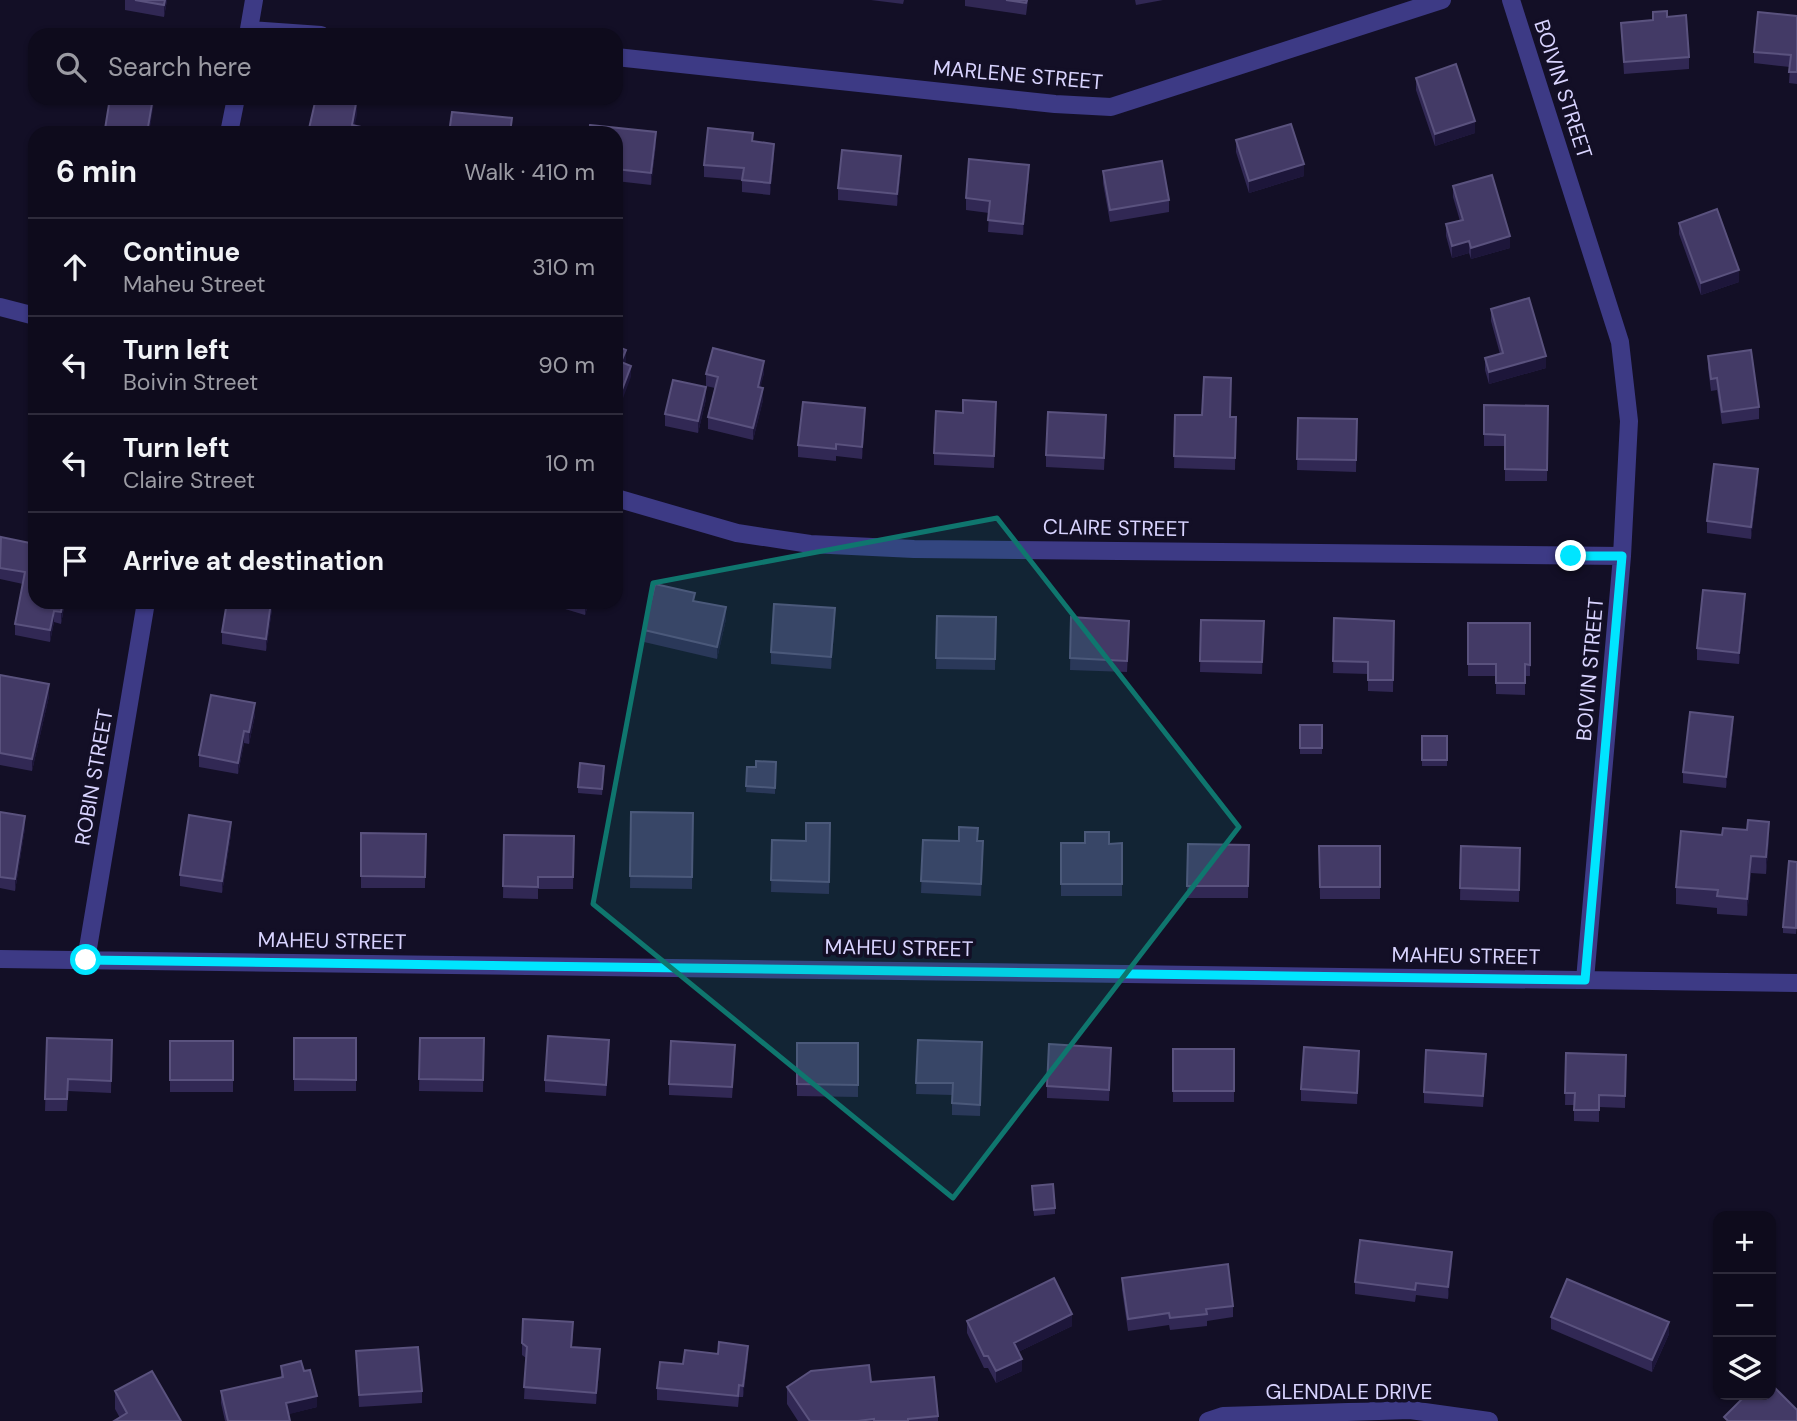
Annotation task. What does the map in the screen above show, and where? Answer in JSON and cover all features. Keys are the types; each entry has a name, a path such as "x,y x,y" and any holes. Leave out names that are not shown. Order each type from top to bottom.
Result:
{"street":[{"path":"250,28 254,0"},
{"name":"MARLENE STREET","path":"623,58 1055,104 1111,107 1442,0"},
{"name":"BOIVIN STREET","path":"1511,0 1620,342 1629,421 1622,556 1585,980"},
{"path":"230,126 235,105"},
{"path":"0,307 28,314"},
{"name":"CLAIRE STREET","path":"623,500 737,533 810,544 914,549 1622,556"},
{"name":"ROBIN STREET","path":"86,960 145,609"},
{"name":"MAHEU STREET","path":"0,959 1797,984"},
{"name":"GLENDALE DRIVE","path":"1208,1421 1223,1416 1410,1410 1489,1421"}],"highlighted area":[{"path":"997,518 1239,827 953,1198 593,904 653,583"}],"building":[{"path":"135,0 165,0 164,5"},
{"path":"1006,0 1027,0 1026,3"},
{"path":"1667,11 1667,17 1686,15 1689,57 1624,62 1621,23 1653,20 1653,12"},
{"path":"1758,12 1797,16 1797,72 1789,72 1791,55 1754,52"},
{"path":"1456,64 1475,121 1435,134 1416,78"},
{"path":"109,105 152,105 148,126 105,126"},
{"path":"314,105 356,105 352,125 357,126 310,126"},
{"path":"452,112 512,118 511,126 450,126"},
{"path":"1291,124 1304,164 1249,181 1236,140"},
{"path":"623,128 656,132 651,173 623,170"},
{"path":"708,128 753,133 752,141 774,144 770,183 742,180 744,168 704,165"},
{"path":"842,150 901,156 897,194 838,188"},
{"path":"969,159 1029,165 1023,224 988,220 990,201 966,198"},
{"path":"1162,161 1169,200 1110,210 1103,171"},
{"path":"1492,175 1510,236 1471,248 1469,241 1452,246 1446,224 1463,220 1453,186"},
{"path":"1717,209 1739,270 1701,283 1679,223"},
{"path":"1529,298 1546,356 1489,372 1485,358 1503,353 1491,309"},
{"path":"713,348 764,361 758,387 763,388 753,428 708,417 718,377 706,374"},
{"path":"1751,350 1759,407 1722,412 1717,378 1711,379 1708,356"},
{"path":"623,363 631,366 623,387"},
{"path":"1204,377 1231,378 1230,417 1236,417 1235,458 1174,456 1175,415 1202,415"},
{"path":"673,380 706,387 698,421 665,414"},
{"path":"963,400 996,402 994,456 934,453 936,411 963,413"},
{"path":"803,402 865,408 862,447 836,444 836,449 798,445"},
{"path":"1484,405 1548,406 1547,470 1505,469 1505,435 1484,434"},
{"path":"1048,412 1106,415 1104,458 1046,455"},
{"path":"1298,418 1357,419 1356,460 1297,459"},
{"path":"1714,464 1758,469 1751,527 1707,521"},
{"path":"1,537 28,543 28,609 62,609 61,612 54,611 50,630 15,624 25,572 0,568"},
{"path":"655,584 695,593 693,601 726,607 717,647 644,630"},
{"path":"1703,590 1745,594 1739,653 1697,648"},
{"path":"774,604 835,608 831,657 771,652"},
{"path":"226,609 270,609 266,639 222,632"},
{"path":"937,616 996,617 995,659 936,658"},
{"path":"1071,617 1129,621 1127,661 1070,658"},
{"path":"1334,618 1394,621 1393,680 1368,680 1368,662 1333,661"},
{"path":"1201,620 1264,621 1262,662 1200,661"},
{"path":"1468,623 1530,623 1530,665 1525,664 1525,683 1496,683 1496,664 1468,664"},
{"path":"0,675 49,684 32,759 0,753"},
{"path":"211,695 255,703 249,732 244,731 238,763 199,755"},
{"path":"1690,712 1733,717 1726,777 1683,772"},
{"path":"1300,725 1322,725 1322,748 1300,748"},
{"path":"1422,736 1447,736 1447,760 1422,760"},
{"path":"756,761 776,762 775,788 746,786 747,767 756,767"},
{"path":"580,763 604,766 602,789 578,787"},
{"path":"0,812 25,816 15,879 0,877"},
{"path":"631,812 693,813 692,877 630,876"},
{"path":"189,815 231,822 222,881 180,875"},
{"path":"1748,820 1769,822 1766,857 1751,856 1747,899 1717,896 1718,890 1676,887 1681,831 1722,835 1723,828 1747,830"},
{"path":"806,823 830,823 829,882 771,880 772,840 806,841"},
{"path":"959,827 978,828 977,841 983,841 981,884 921,881 923,840 959,841"},
{"path":"1085,832 1109,832 1109,844 1122,843 1122,884 1061,884 1061,843 1085,843"},
{"path":"361,833 426,834 425,877 361,876"},
{"path":"504,835 574,836 573,877 538,877 538,887 503,886"},
{"path":"1188,844 1249,845 1248,886 1187,886"},
{"path":"1319,846 1380,846 1380,887 1320,887"},
{"path":"1461,846 1520,848 1519,890 1460,888"},
{"path":"1789,861 1797,862 1796,928 1783,927"},
{"path":"548,1036 609,1040 606,1085 545,1080"},
{"path":"47,1038 112,1040 111,1081 68,1079 67,1099 45,1099"},
{"path":"294,1038 356,1038 356,1080 294,1079"},
{"path":"420,1038 484,1038 483,1080 419,1079"},
{"path":"918,1040 982,1042 980,1105 952,1103 953,1083 916,1083"},
{"path":"170,1041 233,1041 233,1080 170,1080"},
{"path":"671,1041 735,1045 732,1087 669,1084"},
{"path":"797,1043 858,1043 858,1085 797,1084"},
{"path":"1049,1044 1111,1048 1109,1090 1047,1086"},
{"path":"1304,1047 1359,1051 1357,1093 1301,1089"},
{"path":"1173,1049 1234,1049 1234,1091 1173,1091"},
{"path":"1426,1050 1486,1054 1483,1096 1424,1092"},
{"path":"1566,1053 1626,1055 1625,1096 1599,1095 1599,1110 1574,1110 1575,1093 1565,1093"},
{"path":"1053,1184 1055,1208 1034,1210 1032,1186"},
{"path":"1360,1240 1452,1252 1448,1287 1416,1283 1415,1290 1355,1282"},
{"path":"1228,1264 1233,1306 1206,1309 1207,1314 1170,1318 1169,1313 1128,1319 1122,1278"},
{"path":"1054,1278 1072,1314 1014,1343 1022,1359 996,1371 988,1356 984,1356 967,1321"},
{"path":"1567,1279 1669,1322 1652,1360 1551,1317"},
{"path":"523,1319 573,1322 571,1347 600,1349 596,1393 524,1387 527,1347 522,1343"},
{"path":"719,1342 748,1346 743,1386 739,1385 738,1396 657,1388 660,1362 683,1364 685,1350 718,1354"},
{"path":"418,1347 422,1391 359,1395 356,1351"},
{"path":"301,1361 304,1371 310,1370 317,1396 286,1403 290,1421 228,1421 221,1391 283,1377 281,1366"},
{"path":"869,1365 871,1382 934,1377 938,1416 908,1421 810,1421 787,1387 811,1371"},
{"path":"152,1371 181,1421 114,1421 127,1413 115,1391"},
{"path":"1776,1389 1797,1410 1797,1421 1728,1421 1724,1417 1741,1400 1776,1400"}],"route":[{"path":"86,960 1585,980 1622,556 1571,556"}]}
